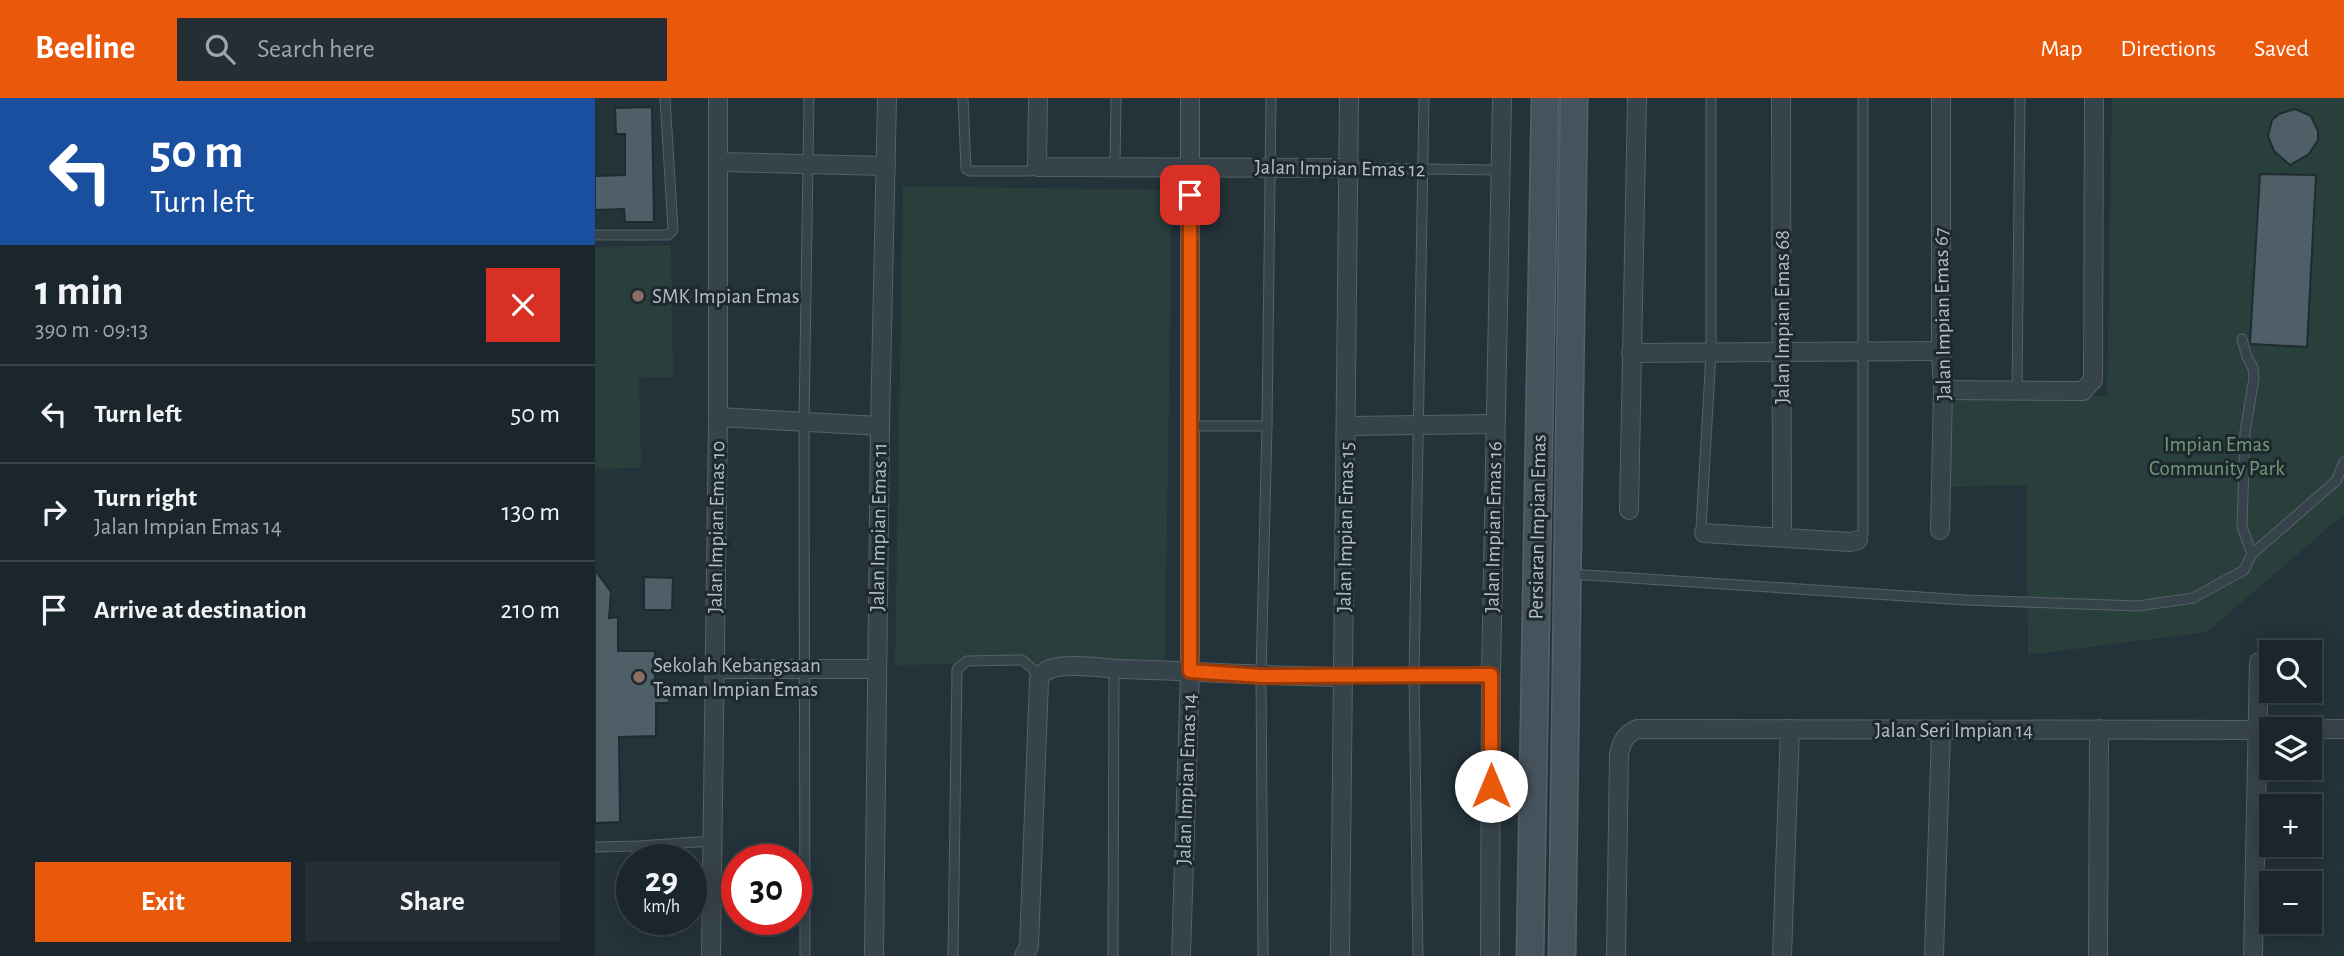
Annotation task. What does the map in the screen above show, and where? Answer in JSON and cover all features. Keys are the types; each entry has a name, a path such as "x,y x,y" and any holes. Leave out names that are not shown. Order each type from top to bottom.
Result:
{"main road":[{"name":"Persiaran Impian Emas","path":"1529,953 1545,98"},
{"name":"Persiaran Impian Emas","path":"1562,956 1574,98"}],"street":[{"name":"Jalan Impian Emas 10","path":"711,956 718,417 718,98"},
{"name":"Jalan Impian Emas 11","path":"874,956 876,668 887,98"},
{"path":"1037,167 1038,98"},
{"name":"Jalan Impian Emas 14","path":"1181,956 1190,671 1190,98"},
{"name":"Jalan Impian Emas 15","path":"1340,956 1347,426 1346,168 1349,98"},
{"name":"Jalan Impian Emas 16","path":"1490,956 1491,675 1502,98"},
{"path":"1629,510 1637,98"},
{"name":"Jalan Impian Emas 68","path":"1781,98 1783,536"},
{"name":"Jalan Impian Emas 67","path":"1940,530 1943,390 1941,98"},
{"path":"1943,390 2083,391 2093,380 2094,98"},
{"path":"719,162 886,166"},
{"name":"Jalan Impian Emas 12","path":"1037,167 1346,168"},
{"path":"1631,353 1941,351"},
{"path":"718,417 880,426"},
{"path":"1347,426 1495,424"},
{"path":"1704,533 1851,542 1858,540"},
{"path":"1024,956 1029,947 1039,680 1042,673 1050,668 1074,667 1342,677"},
{"path":"714,669 876,668"},
{"name":"Jalan Seri Impian 14","path":"1616,956 1619,754 1621,742 1627,734 1637,729 2259,730"},
{"path":"1782,956 1790,729"},
{"path":"2098,956 2099,729"},
{"name":"Jalan Seri Impian 14","path":"2322,729 2344,729"},
{"path":"1934,956 1941,731"},
{"path":"2253,956 2264,780"}],"lane":[{"path":"595,235 668,235 673,230 665,98"},
{"path":"805,956 804,422 809,98"},
{"path":"964,98 966,169 970,172 1029,171 1037,167"},
{"path":"1115,169 1116,98"},
{"path":"1263,956 1261,676 1271,98"},
{"path":"1418,956 1414,676 1424,98"},
{"path":"1704,533 1701,528 1711,353 1711,98"},
{"path":"1858,540 1863,533 1863,98"},
{"path":"2017,391 2020,98"},
{"name":"Jalan Impian Emas 12","path":"1346,168 1501,170"},
{"path":"2242,339 2254,378 2245,432 2242,527 2252,555"},
{"path":"1190,426 1267,426"},
{"path":"1567,573 1966,600 2137,606 2193,598 2244,570 2252,555 2336,481 2344,462"},
{"path":"953,956 957,668 967,660 1022,660 1033,669 1039,680"},
{"path":"1113,956 1114,669"},
{"path":"1342,677 1491,675"},
{"path":"595,847 712,841"}],"green space":[{"name":"Impian Emas Community Park","path":"2112,98 2344,98 2344,514 2207,632 2028,655 2026,485 1949,487 1951,393 2107,396"},
{"path":"903,186 1172,190 1165,661 895,665"},
{"path":"671,245 673,377 639,378 641,468 595,469 595,247"}],"building":[{"path":"652,107 654,222 625,222 624,209 595,210 595,176 625,175 625,134 616,134 615,108"},
{"path":"2295,109 2311,116 2318,131 2318,140 2309,154 2290,165 2274,151 2268,136 2272,120 2279,114"},
{"path":"2260,174 2316,175 2307,347 2250,342"},
{"path":"595,570 611,592 609,618 618,617 618,651 655,651 655,682 668,682 669,703 656,703 656,736 619,737 620,822 595,823"},
{"path":"644,577 673,578 672,610 644,610"}],"place":[{"name":"SMK Impian Emas","path":"638,296"},
{"name":"Sekolah Kebangsaan Taman Impian Emas","path":"639,677"}],"route":[{"path":"1190,195 1190,671 1261,676 1491,675 1491,786"}]}
